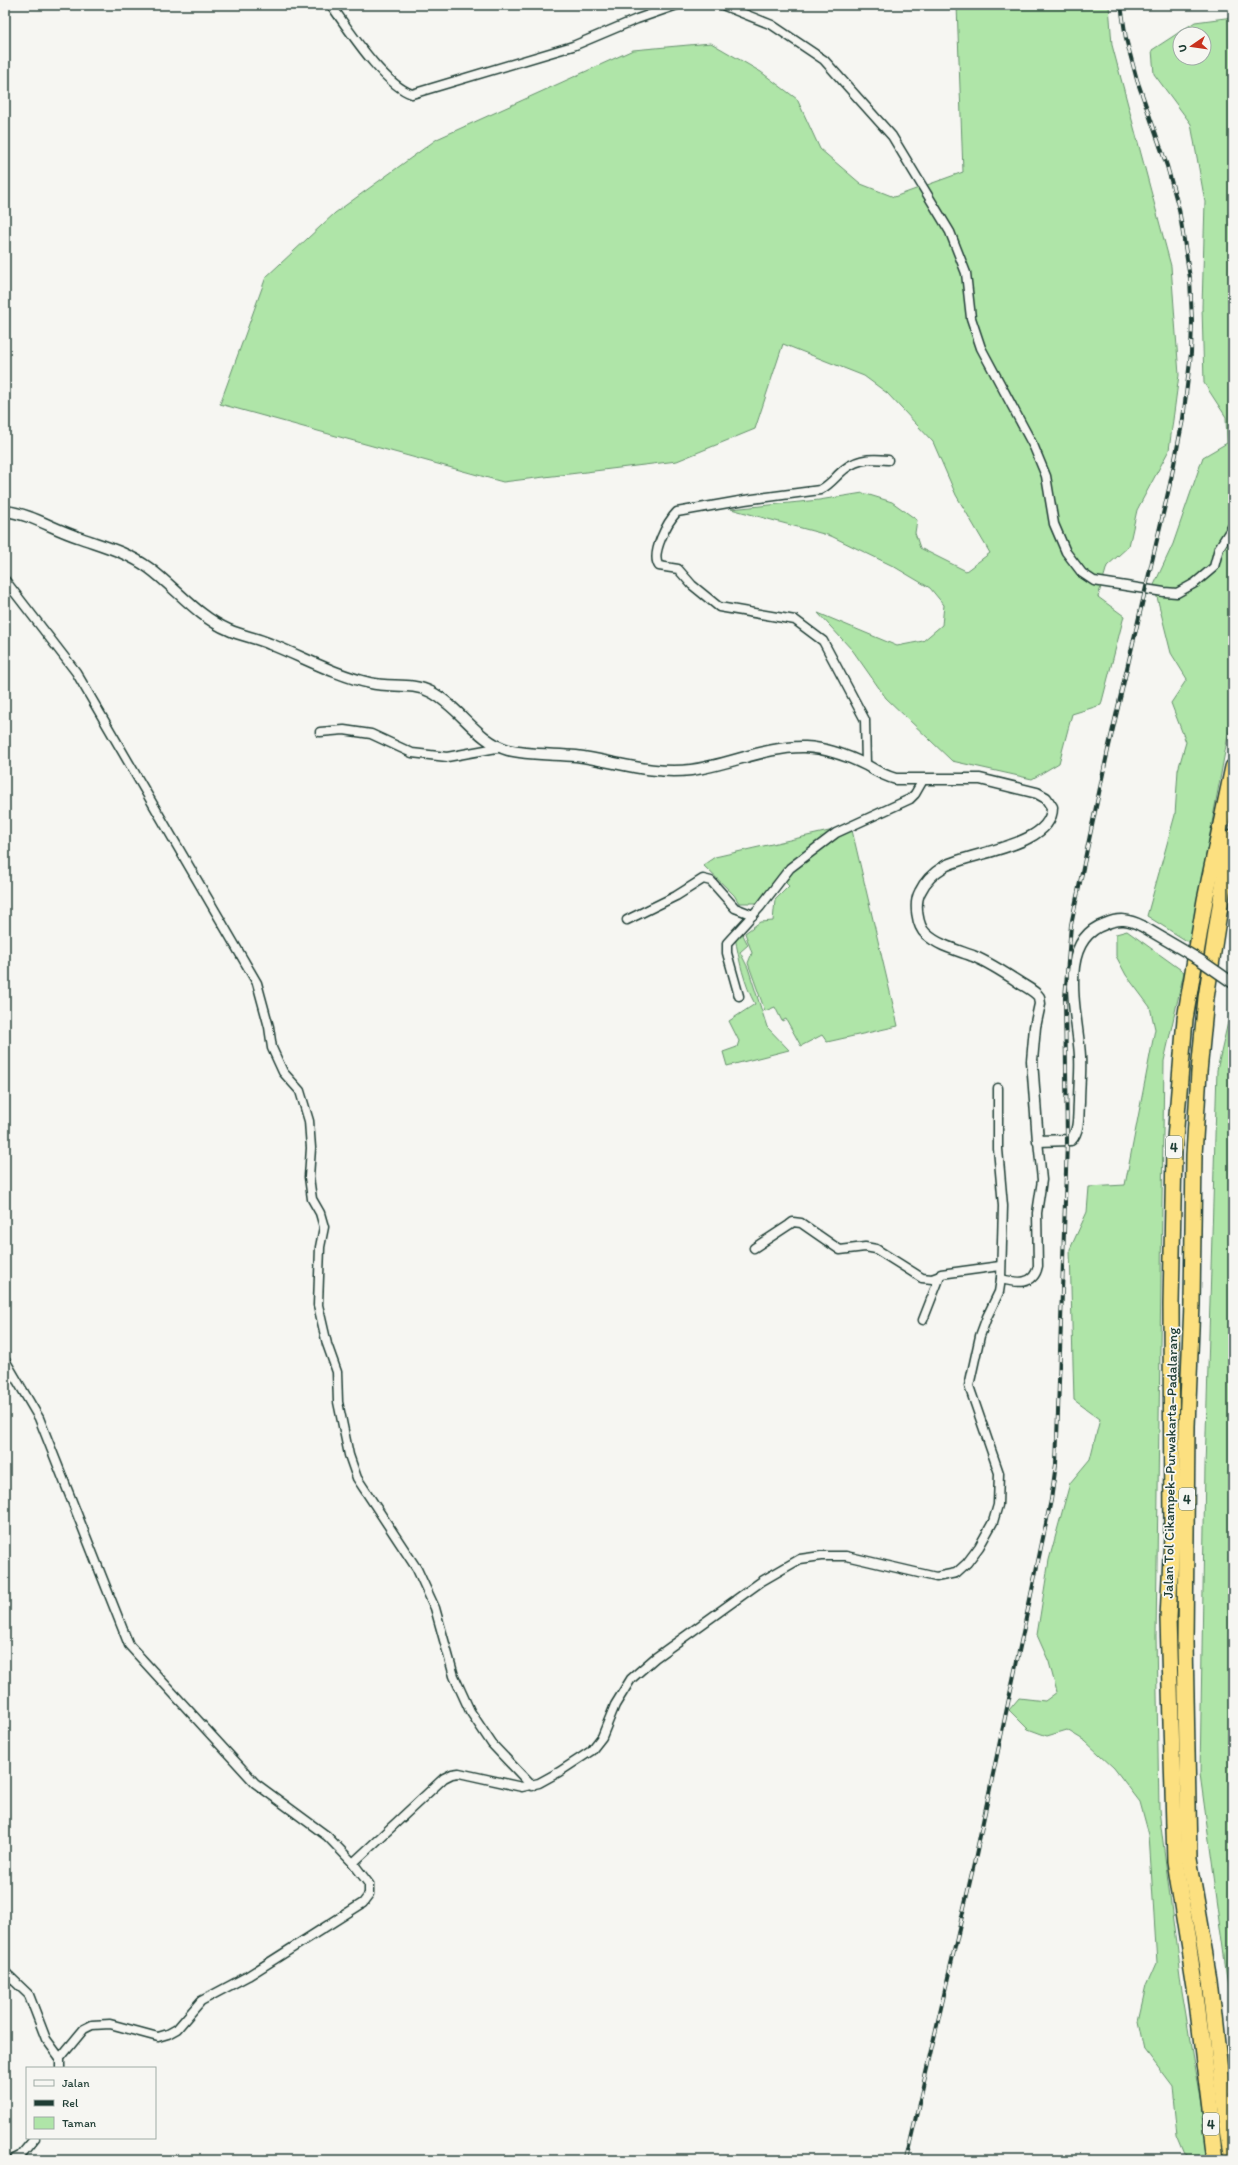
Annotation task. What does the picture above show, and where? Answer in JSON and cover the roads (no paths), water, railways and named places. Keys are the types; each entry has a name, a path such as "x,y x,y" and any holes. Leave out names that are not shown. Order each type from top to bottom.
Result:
{"highway":[{"name":"Jalan Tol Cikampek–Purwakarta–Padalarang","path":"1216,2160 1195,1987 1175,1861 1168,1618 1172,1537 1171,1313 1174,1151 1185,1019 1207,893 1233,767"},
{"name":"Jalan Tol Cikampek–Purwakarta–Padalarang","path":"1233,837 1226,867 1208,990 1199,1072 1194,1155 1192,1304 1187,1426 1185,1642 1189,1858 1210,1979 1223,2098 1233,2160"}],"street":[{"path":"331,5 384,74 404,91 412,94 573,46 637,19 677,5"},
{"path":"722,5 772,25 824,60 892,136 950,232 966,273 971,318 981,348 1034,447 1046,476 1054,524 1066,552 1082,573 1094,581 1177,593 1194,583 1214,567 1219,548 1233,526"},
{"path":"866,765 865,720 823,641 795,620 719,607 692,585 678,569 659,566 657,558 659,545 666,528 677,512 745,500 820,490 830,485 847,466 855,461 870,459 888,460"},
{"path":"5,511 32,517 76,537 121,551 146,566 211,620 227,629 267,643 336,673 358,680 384,686 414,686 431,691 454,707 491,742 510,750 580,757 659,772 694,770 774,751 804,747 820,749 866,765 885,776 906,780 980,778 1038,793 1046,798 1052,807 1052,816 1049,822 1038,832 939,870 923,886 919,893 917,903 919,923 926,934 940,943 992,965 1039,997 1040,1004 1035,1026 1032,1061 1042,1180 1037,1213 1038,1266 1036,1273 1032,1278 1025,1282 1014,1282 1001,1279"},
{"path":"5,580 76,672 257,983 269,1027 272,1048 283,1072 300,1091 309,1121 311,1148 309,1177 312,1198 320,1213 324,1227 320,1247 318,1305 327,1344 337,1372 338,1402 349,1455 357,1478 417,1569 435,1608 454,1676 470,1711 492,1744 532,1786"},
{"path":"320,732 344,730 371,734 412,753 447,757 502,747"},
{"path":"739,996 727,953 727,943 753,915 790,868 836,833 910,799 923,780"},
{"path":"627,920 676,896 703,878 711,881 735,908 753,915"},
{"path":"1038,1141 1071,1140 1077,1127 1080,1056 1074,1001 1076,950 1089,931 1096,927 1123,919 1131,920 1200,960 1233,983"},
{"path":"353,1863 444,1778 452,1774 473,1776 512,1786 532,1786 559,1772 591,1751 602,1737 623,1690 632,1679 655,1658 762,1581 800,1560 821,1556 846,1556 936,1577 956,1573 967,1563 979,1547 993,1522 998,1505 999,1474 969,1386 980,1336 999,1292 1001,1279 1000,1266 1003,1206 998,1149 998,1088"},
{"path":"754,1248 789,1225 801,1223 840,1250 870,1247 922,1278 932,1279 945,1273 1000,1266"},
{"path":"923,1320 938,1285 940,1276"},
{"path":"5,1360 40,1418 129,1645 255,1783 327,1836 353,1863 369,1884 369,1895 363,1903 248,1976 201,2001 177,2029 158,2037 110,2024 92,2025 84,2029 60,2058"},
{"path":"5,1972 28,1995 46,2039 60,2058 60,2067"},
{"path":"12,2160 20,2156 34,2139"}],"railway":[{"path":"906,2160 974,1864 1051,1500 1056,1464 1058,1412 1067,1141 1065,998 1071,925 1108,750 1170,484 1183,419 1191,353 1192,321 1190,278 1179,209 1167,166 1137,80 1126,39 1121,5"}]}
